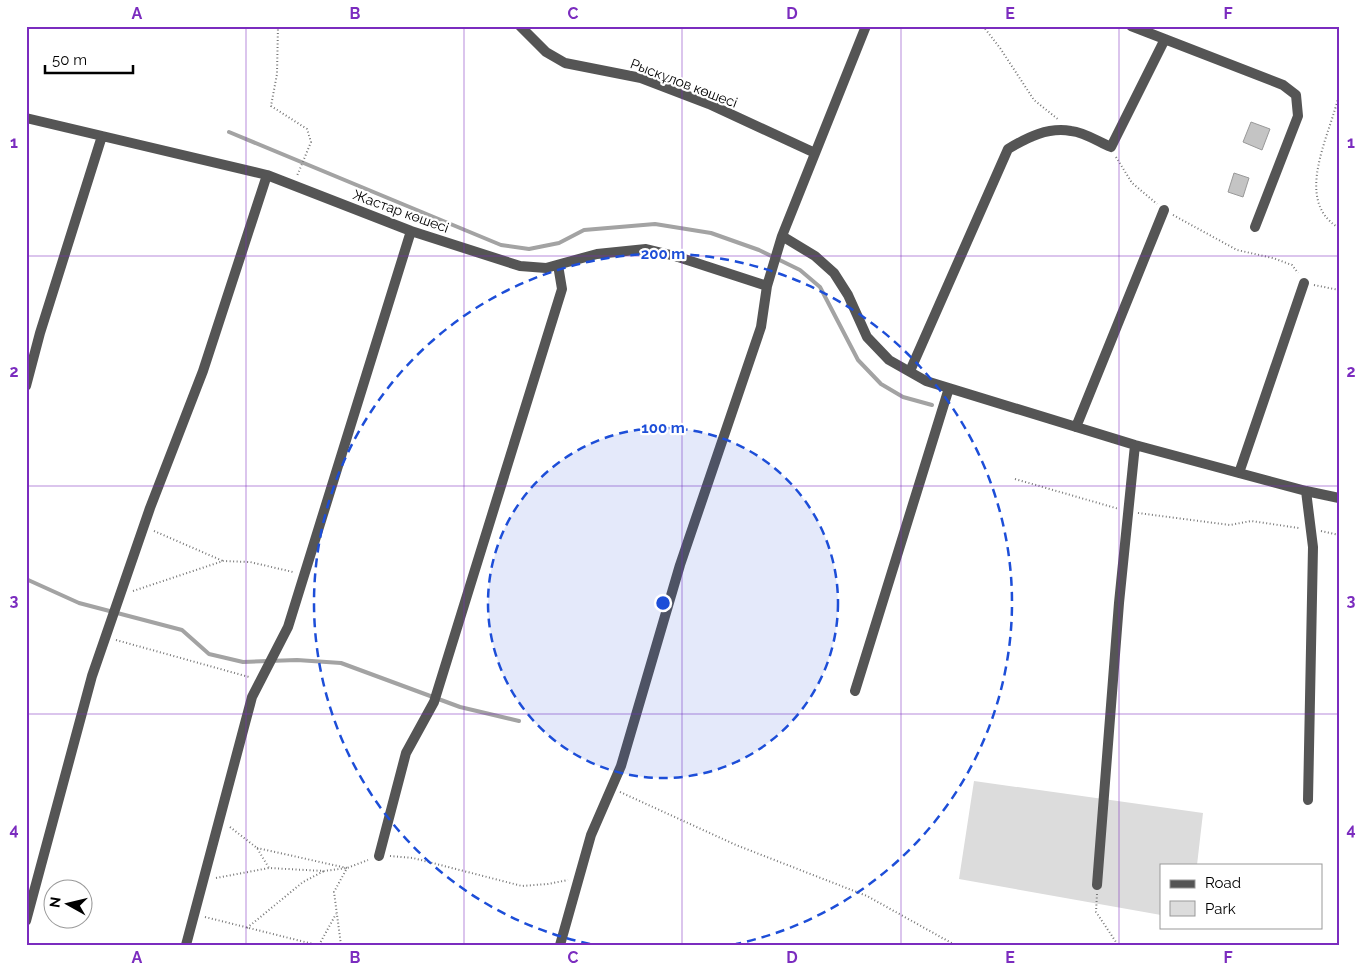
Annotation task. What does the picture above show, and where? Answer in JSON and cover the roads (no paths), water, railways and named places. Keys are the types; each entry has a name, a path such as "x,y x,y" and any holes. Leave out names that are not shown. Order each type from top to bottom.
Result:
{"street":[{"name":"Рыскұлов көшесі","path":"520,26 546,52 565,63 641,78 709,104 815,152"},
{"path":"560,945 591,835 621,766 680,565 761,327 767,286 782,236 866,26"},
{"path":"1131,26 1283,85 1296,95 1298,116 1255,227"},
{"path":"910,372 1008,149 1025,139 1049,130 1072,131 1111,147 1165,39"},
{"name":"Жастар көшесі","path":"26,118 267,175 411,231 520,266 546,268 597,254 646,249 675,256 767,286"},
{"path":"26,386 40,333 102,136"},
{"path":"26,921 92,676 144,526 203,371 267,175"},
{"path":"1076,427 1164,210"},
{"path":"186,945 252,698 288,627 411,231"},
{"path":"782,236 815,256 834,274 848,295 867,337 890,360 926,381 1135,445 1306,491 1339,498"},
{"path":"379,856 406,754 434,702 562,289 558,265"},
{"path":"1240,473 1304,283"},
{"path":"855,691 949,388"},
{"path":"1097,885 1119,602 1135,445"},
{"path":"1306,491 1313,547 1308,800"}],"waterway":[{"path":"229,132 501,245 529,249 559,243 584,230 655,224 711,233 759,250 800,270 820,287 858,360 881,384 903,397 932,405"},
{"path":"26,579 79,603 182,630 209,654 243,662 297,660 341,663 460,707 519,721"}]}
